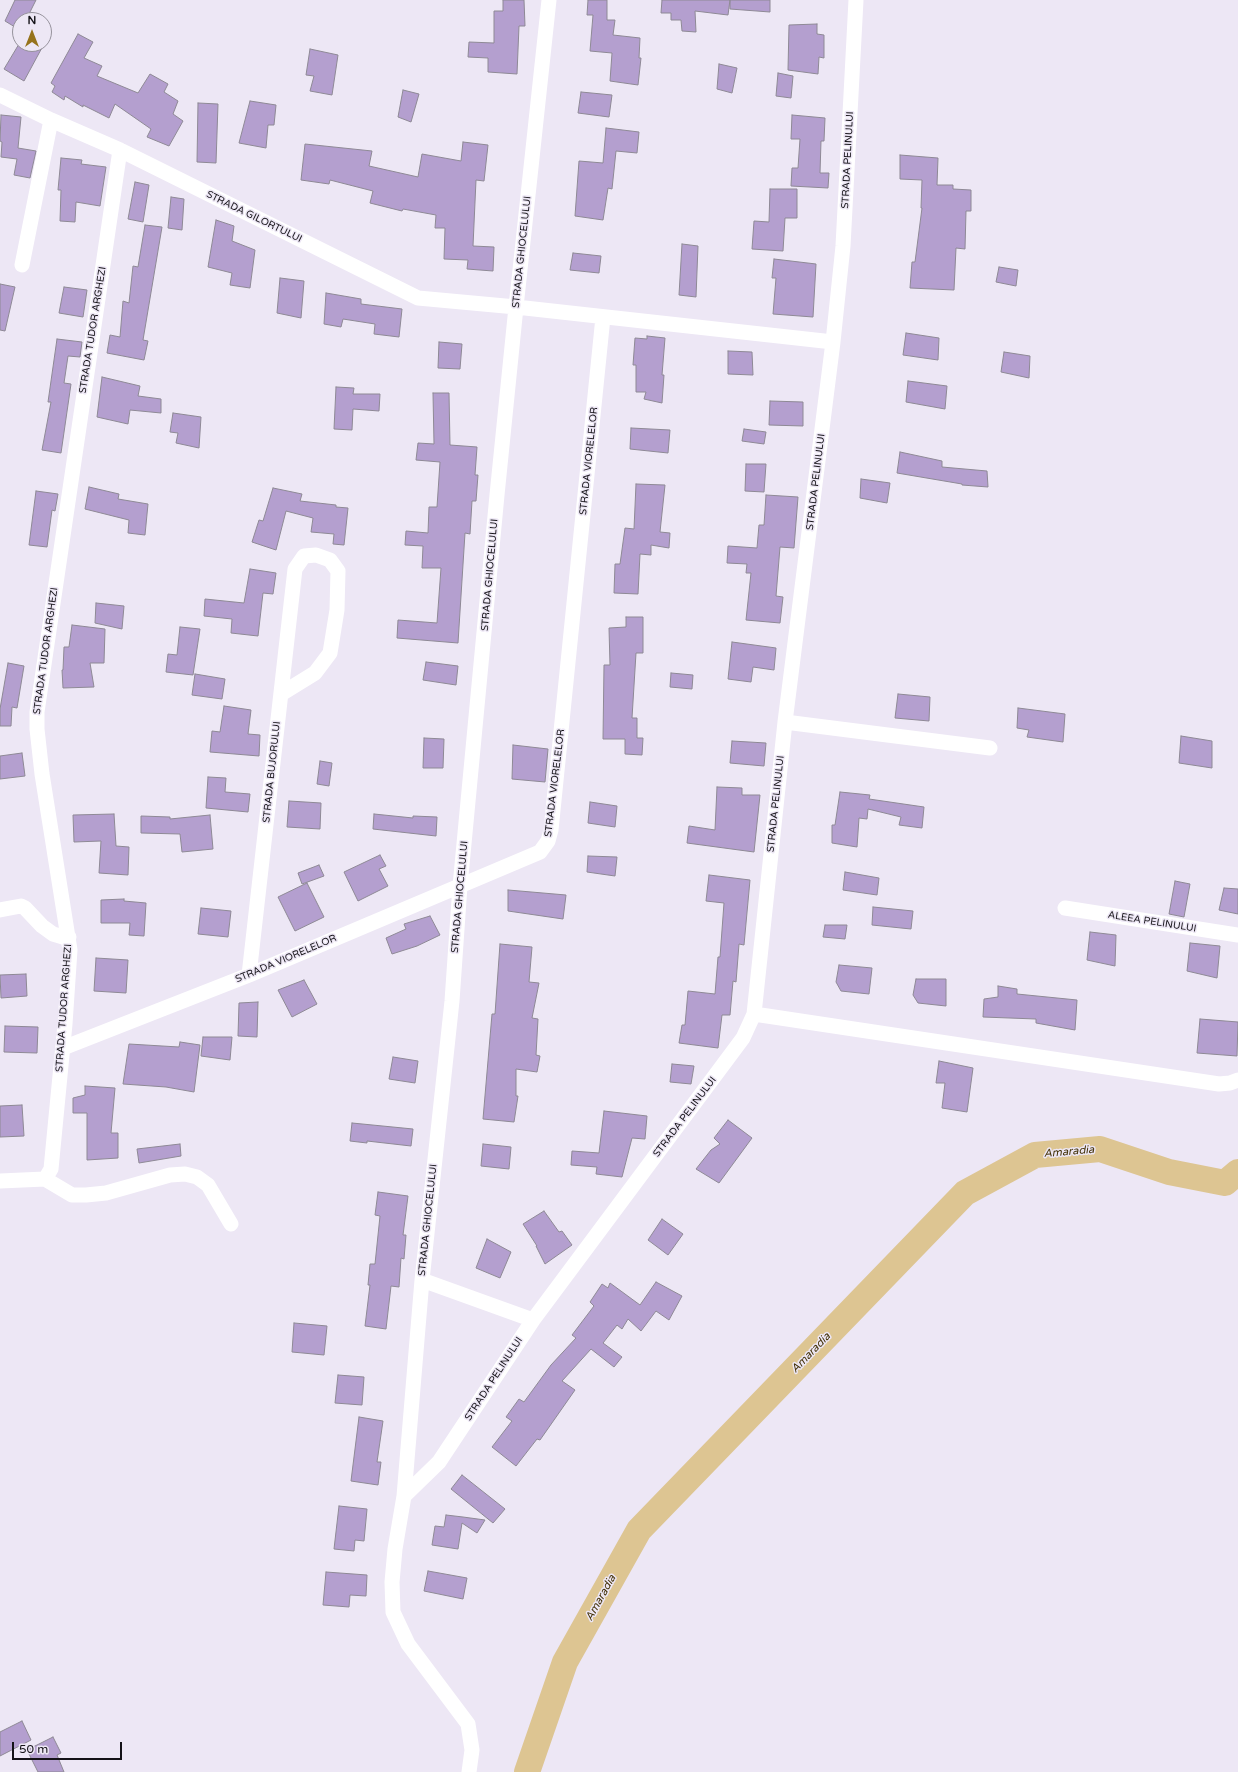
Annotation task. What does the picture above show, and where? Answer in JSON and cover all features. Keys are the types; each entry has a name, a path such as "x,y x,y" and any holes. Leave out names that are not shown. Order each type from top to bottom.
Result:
{"street":[{"name":"STRADA GHIOCELULUI","path":"469,1772 472,1750 468,1724 408,1644 393,1612 394,1569 404,1496 422,1280 452,1001 460,886 516,307 549,0"},
{"name":"STRADA PELINULUI","path":"404,1496 439,1462 533,1320 743,1038 754,1014 785,722 834,342 843,246 856,0"},
{"name":"STRADA GILORTULUI","path":"0,95 51,120 120,150 418,298 516,307"},
{"path":"22,265 51,120"},
{"name":"STRADA TUDOR ARGHEZI","path":"45,1179 51,1169 63,1048 70,950 42,774 37,729 37,712 120,150"},
{"path":"516,307 834,342"},
{"name":"STRADA VIORELELOR","path":"63,1048 249,975 540,852 548,841 551,830 603,317"},
{"name":"STRADA BUJORULUI","path":"249,975 295,569 304,556 316,555 330,560 338,571 337,610 330,653 315,673 281,694"},
{"path":"785,722 990,748"},
{"path":"0,910 21,906 25,908 42,926 53,934 62,937 69,937"},
{"name":"ALEEA PELINULUI","path":"1065,908 1238,935"},
{"path":"754,1014 1219,1084 1230,1084 1238,1080"},
{"path":"0,1181 45,1179 72,1195 86,1195 106,1193 170,1175 185,1174 197,1177 208,1185 231,1224"},
{"path":"422,1280 533,1320"}],"building":[{"path":"15,0 36,0 30,12 12,12 12,25 5,21"},
{"path":"503,0 524,0 525,26 519,26 517,74 488,72 488,58 468,57 469,42 494,43 494,11 503,11"},
{"path":"588,0 607,0 607,20 615,20 613,35 640,38 639,58 641,58 638,85 610,81 612,53 590,51 593,15 587,15"},
{"path":"662,0 730,0 728,15 695,11 696,32 682,31 681,20 671,20 671,13 661,13"},
{"path":"730,0 770,0 770,12 730,9"},
{"path":"817,24 817,34 824,35 824,58 819,57 818,74 788,70 789,25"},
{"path":"78,34 93,42 84,58 102,66 97,76 138,93 150,74 168,84 164,92 178,101 173,114 183,121 169,146 147,137 151,129 115,104 109,118 83,105 83,107 65,96 64,100 52,92 55,86 51,83"},
{"path":"310,49 338,55 332,95 310,91 314,76 306,75"},
{"path":"14,52 40,52 24,81 4,69"},
{"path":"719,64 737,68 732,93 717,89"},
{"path":"778,73 793,76 791,98 776,96"},
{"path":"403,90 419,94 411,122 398,117"},
{"path":"581,92 612,95 609,117 578,113"},
{"path":"250,101 276,105 274,125 268,125 266,148 239,143"},
{"path":"198,103 218,104 216,163 197,162"},
{"path":"1,115 21,117 18,148 36,151 30,178 14,175 17,159 1,157"},
{"path":"792,115 825,118 824,141 821,141 820,173 829,173 828,188 791,186 792,168 798,168 800,139 791,139"},
{"path":"606,128 639,132 637,153 616,151 612,189 608,188 603,220 575,216 579,161 603,163"},
{"path":"463,142 488,145 484,181 476,180 473,246 494,247 493,271 467,269 468,260 444,259 445,228 435,228 436,215 403,209 402,211 370,203 373,191 330,180 329,184 301,180 305,144 372,151 369,166 418,177 422,154 461,161"},
{"path":"900,155 938,158 937,185 953,185 953,189 971,190 971,211 966,211 965,249 956,248 954,290 910,288 912,262 915,262 922,208 922,180 900,179"},
{"path":"61,158 82,160 81,164 106,167 100,206 76,202 75,222 60,221 61,190 58,190"},
{"path":"135,182 149,185 143,222 128,219"},
{"path":"770,189 797,189 797,218 785,218 783,251 752,249 754,221 769,222"},
{"path":"171,197 184,199 182,230 168,228"},
{"path":"216,220 234,226 232,241 255,250 250,288 230,285 232,273 208,267"},
{"path":"145,225 162,227 143,340 148,341 144,360 107,353 110,335 120,337 123,301 129,303 133,266 138,267"},
{"path":"682,244 698,246 696,297 679,295"},
{"path":"573,253 601,256 599,273 570,270"},
{"path":"774,259 816,264 813,317 773,314 776,278 772,278"},
{"path":"999,267 1018,270 1016,286 996,282"},
{"path":"280,278 304,281 301,318 277,313"},
{"path":"0,284 15,287 5,331 0,330"},
{"path":"64,287 87,290 83,317 59,313"},
{"path":"326,293 361,299 361,304 402,309 399,337 374,334 375,324 343,319 341,327 324,324"},
{"path":"906,333 939,338 938,360 903,355"},
{"path":"647,336 665,338 662,375 664,375 662,403 644,399 646,392 636,392 636,365 633,365 635,338 647,339"},
{"path":"57,339 82,342 80,357 68,356 64,383 71,384 61,453 42,450 51,402 48,402"},
{"path":"439,342 462,344 460,369 438,368"},
{"path":"728,351 752,352 753,375 728,374"},
{"path":"1004,352 1030,356 1029,378 1001,372"},
{"path":"102,377 140,386 138,396 161,399 161,413 130,410 128,424 97,417"},
{"path":"908,381 947,386 945,409 906,402"},
{"path":"336,387 354,388 353,394 380,394 379,411 353,409 352,430 334,429"},
{"path":"433,393 449,393 450,445 477,447 475,475 478,475 476,501 472,501 470,534 465,533 458,643 397,638 398,620 437,623 441,568 422,568 423,546 405,545 406,531 428,533 429,507 437,507 440,462 416,460 418,443 434,444"},
{"path":"770,401 803,402 803,426 769,425"},
{"path":"173,413 201,417 199,448 176,443 178,433 170,432"},
{"path":"631,428 670,430 668,453 630,449"},
{"path":"744,429 766,432 764,444 742,441"},
{"path":"900,452 942,461 942,467 987,471 988,487 962,485 897,473"},
{"path":"746,464 766,464 764,492 745,491"},
{"path":"861,479 890,483 887,503 860,498"},
{"path":"636,484 665,485 660,532 670,533 669,548 651,545 651,555 640,554 638,594 614,593 615,564 620,564 625,528 634,529"},
{"path":"89,487 119,494 118,499 148,504 145,535 128,533 129,520 85,509"},
{"path":"273,488 302,494 300,501 336,505 336,507 348,508 344,545 333,544 334,534 311,532 313,518 286,511 276,550 252,542 259,520 263,521"},
{"path":"36,491 58,494 55,511 52,510 47,547 29,545"},
{"path":"766,495 798,497 794,548 780,547 776,596 783,597 780,623 746,620 751,573 746,573 747,564 727,563 728,546 757,548 759,525 764,525"},
{"path":"250,569 276,573 273,594 263,593 258,636 231,633 232,619 204,616 205,599 244,603"},
{"path":"96,603 124,606 122,629 95,623"},
{"path":"626,617 643,617 643,653 636,653 632,718 637,718 637,738 643,738 642,755 625,754 625,739 603,739 604,665 610,665 609,628 626,627"},
{"path":"72,625 105,629 104,663 90,663 94,687 63,688 62,670 64,647 69,647"},
{"path":"180,627 200,629 193,675 166,672 168,654 177,655"},
{"path":"732,642 776,648 774,670 753,667 751,682 728,679"},
{"path":"426,662 458,666 456,685 423,680"},
{"path":"8,663 24,666 17,708 12,707 11,726 0,726 0,709"},
{"path":"671,673 693,675 692,689 670,687"},
{"path":"195,674 225,679 222,699 192,695"},
{"path":"898,694 930,697 929,721 895,718"},
{"path":"224,706 251,710 248,734 260,735 259,756 210,752 212,731 220,732"},
{"path":"1018,708 1065,714 1063,742 1027,737 1029,730 1017,728"},
{"path":"1181,736 1212,741 1212,768 1179,763"},
{"path":"424,738 444,739 443,768 423,768"},
{"path":"732,741 766,743 764,766 730,763"},
{"path":"513,745 548,749 545,782 512,779"},
{"path":"22,753 25,776 0,779 0,756"},
{"path":"320,761 332,763 329,786 317,784"},
{"path":"208,777 226,778 225,792 250,794 248,812 206,808"},
{"path":"717,787 742,788 742,795 760,795 754,852 687,843 689,826 715,830"},
{"path":"840,792 870,795 869,799 924,807 922,828 899,825 901,817 868,809 867,819 859,818 857,847 832,843 832,825 835,825"},
{"path":"289,801 321,803 320,829 287,827"},
{"path":"590,802 617,806 615,827 588,823"},
{"path":"114,814 116,846 129,847 128,875 99,873 101,841 74,842 73,815"},
{"path":"374,814 413,818 413,816 437,817 436,836 373,829"},
{"path":"210,815 213,849 182,852 180,834 141,833 141,816 170,817 170,819"},
{"path":"380,855 386,866 379,869 388,886 358,901 344,872"},
{"path":"588,856 617,857 615,876 587,872"},
{"path":"319,865 324,876 302,884 298,873"},
{"path":"845,872 879,878 877,895 843,890"},
{"path":"709,875 750,880 744,945 739,944 736,982 733,981 730,1015 722,1015 718,1048 679,1043 682,1025 685,1025 688,991 715,994 718,957 720,957 724,903 706,901"},
{"path":"1175,881 1190,884 1184,917 1169,914"},
{"path":"307,883 324,917 295,931 278,897"},
{"path":"1224,888 1238,889 1238,914 1219,910"},
{"path":"508,890 566,895 563,919 508,911"},
{"path":"124,899 124,901 146,903 144,936 129,935 130,923 101,923 101,900"},
{"path":"873,907 913,911 911,929 872,925"},
{"path":"201,908 231,911 228,937 198,934"},
{"path":"430,916 440,935 417,946 392,954 386,938 406,929 404,924"},
{"path":"825,925 847,925 845,939 823,937"},
{"path":"1090,932 1116,935 1115,966 1087,960"},
{"path":"1190,943 1220,946 1217,978 1187,971"},
{"path":"500,944 532,947 529,982 539,983 532,1018 538,1019 536,1055 540,1056 537,1072 516,1069 516,1096 518,1096 514,1122 483,1119 492,1014 495,1014"},
{"path":"96,958 128,960 126,993 94,991"},
{"path":"839,965 872,968 869,994 841,991 836,982"},
{"path":"26,974 27,996 1,998 0,975"},
{"path":"916,979 946,979 946,1006 918,1003 913,995"},
{"path":"304,980 317,1004 292,1017 278,990"},
{"path":"998,986 1017,989 1017,994 1077,1000 1075,1030 1036,1023 1036,1019 983,1017 984,999 998,997"},
{"path":"258,1002 257,1037 238,1036 239,1003"},
{"path":"1200,1019 1238,1022 1237,1056 1197,1053"},
{"path":"5,1026 38,1027 37,1053 4,1052"},
{"path":"203,1037 232,1037 230,1060 201,1056"},
{"path":"180,1042 200,1045 194,1092 166,1087 123,1084 129,1044 179,1047"},
{"path":"393,1057 418,1061 415,1083 389,1079"},
{"path":"939,1061 973,1068 967,1112 942,1108 945,1083 936,1083"},
{"path":"672,1064 694,1066 691,1084 670,1082"},
{"path":"85,1086 115,1088 111,1133 118,1133 118,1158 87,1160 87,1113 73,1113 73,1098 85,1095"},
{"path":"22,1105 24,1136 0,1137 0,1106"},
{"path":"604,1111 647,1116 645,1139 632,1138 622,1177 596,1174 597,1167 571,1165 572,1151 599,1153"},
{"path":"728,1120 752,1138 719,1183 696,1169 711,1150 720,1144 714,1138"},
{"path":"352,1123 413,1129 411,1146 367,1141 367,1143 350,1141"},
{"path":"180,1144 181,1156 139,1163 137,1149"},
{"path":"483,1144 511,1147 509,1169 481,1166"},
{"path":"378,1192 408,1196 403,1235 406,1235 404,1259 401,1258 399,1287 391,1286 386,1329 365,1326 370,1285 368,1285 370,1264 375,1264 380,1216 375,1215"},
{"path":"544,1211 559,1232 562,1231 572,1245 545,1264 537,1246 523,1224"},
{"path":"662,1219 683,1234 668,1255 648,1240"},
{"path":"487,1239 511,1252 500,1278 476,1268"},
{"path":"656,1282 682,1296 669,1320 656,1311 641,1331 628,1319 622,1329 617,1325 603,1343 622,1357 614,1367 591,1349 562,1381 575,1390 540,1440 537,1439 516,1466 492,1447 512,1421 506,1417 519,1399 524,1402 551,1365 576,1338 572,1335 594,1306 590,1302 602,1284 608,1288 610,1283 640,1305"},
{"path":"294,1323 327,1326 324,1355 292,1352"},
{"path":"338,1375 364,1377 362,1405 335,1403"},
{"path":"359,1417 383,1421 377,1462 381,1462 378,1485 351,1481"},
{"path":"462,1475 505,1509 493,1523 451,1489"},
{"path":"339,1506 367,1509 364,1541 355,1540 354,1551 334,1549"},
{"path":"446,1515 485,1520 477,1533 462,1523 458,1549 432,1545 435,1526 444,1527"},
{"path":"428,1571 467,1578 463,1599 424,1591"},
{"path":"326,1572 367,1575 366,1596 350,1595 349,1607 323,1605"},
{"path":"22,1721 31,1740 0,1756 0,1732"},
{"path":"53,1737 61,1753 57,1755 64,1772 38,1772 27,1750"}],"waterway":[{"name":"Amaradia","path":"527,1772 565,1662 639,1530 965,1193 1035,1155 1100,1149 1169,1172 1225,1183 1238,1172"}]}
